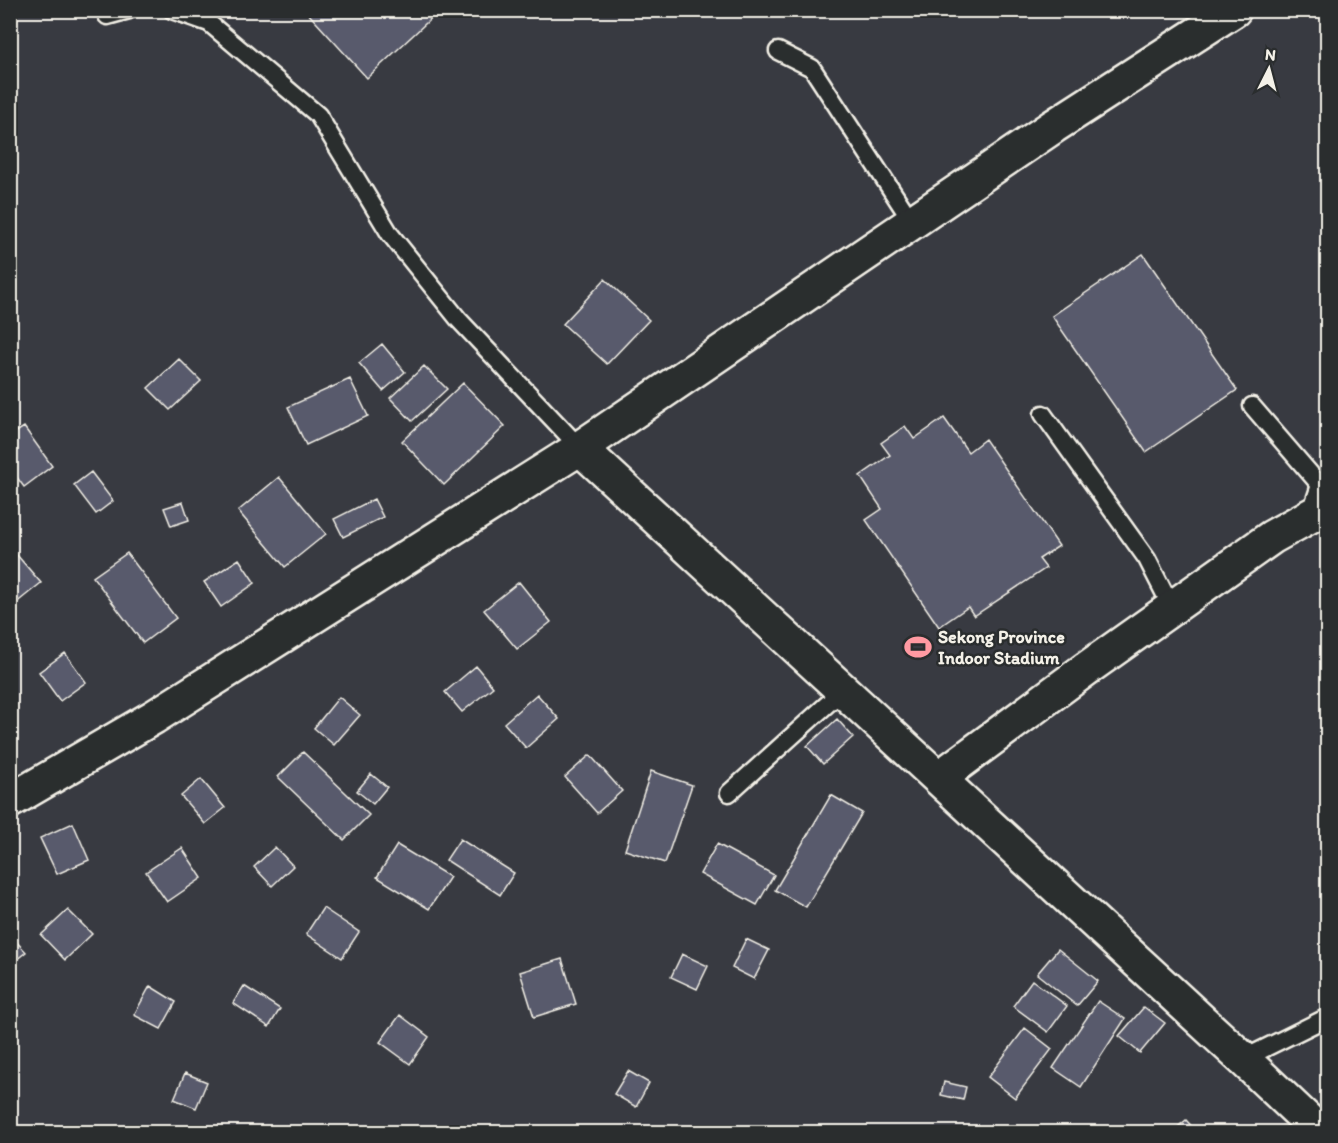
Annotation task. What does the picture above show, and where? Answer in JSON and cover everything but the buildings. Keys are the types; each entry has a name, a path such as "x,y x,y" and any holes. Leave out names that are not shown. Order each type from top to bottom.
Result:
{"street":[{"path":"10,801 154,717 580,448 1054,126 1234,10"},
{"path":"580,448 1320,1132"},
{"path":"939,778 1086,669 1272,537 1319,511"}],"lane":[{"path":"107,16 129,10"},
{"path":"172,10 209,23 318,115 390,234 459,320 580,448"},
{"path":"778,51 812,68 912,222"},
{"path":"1252,406 1320,485 1319,511"},
{"path":"1043,414 1147,560 1172,608"},
{"path":"729,793 843,690"},
{"path":"1243,1059 1328,1017"}],"place":[{"name":"Sekong Province Indoor Stadium","path":"918,647"}]}
